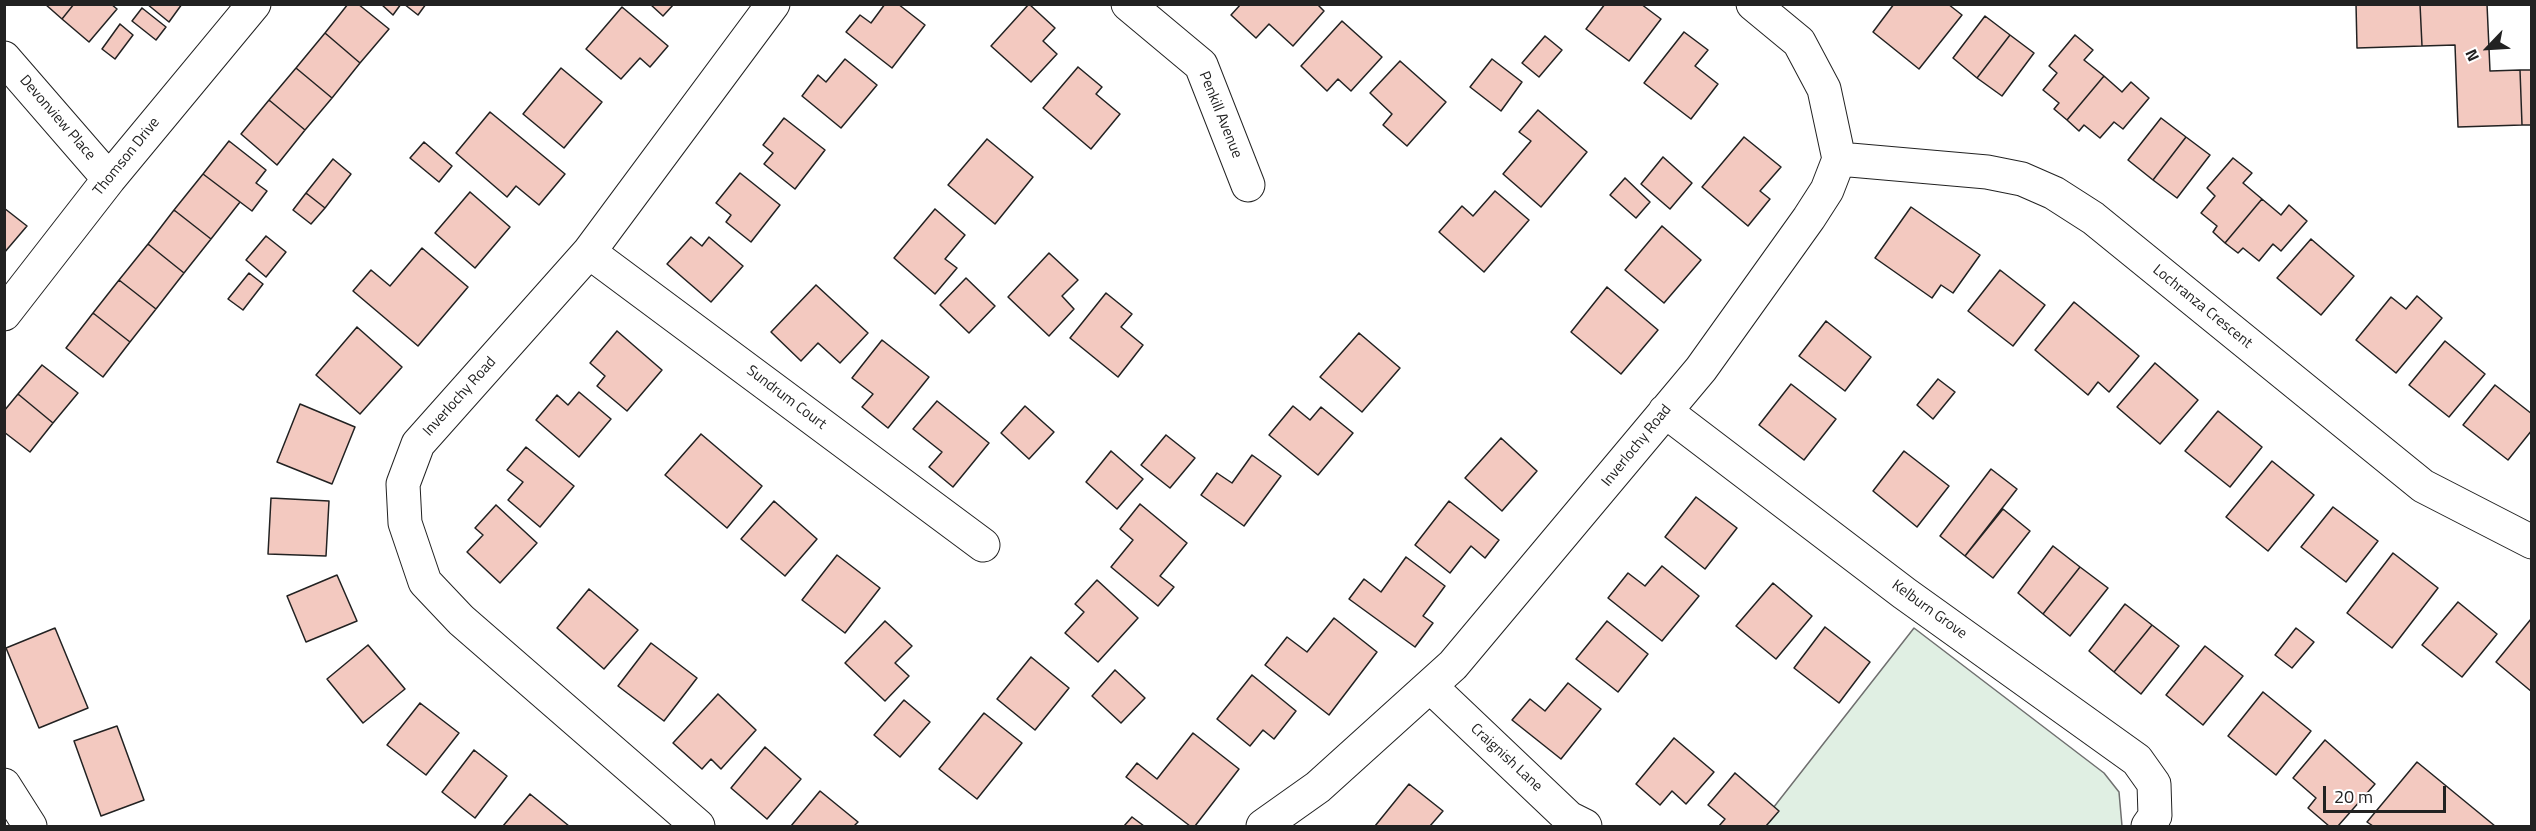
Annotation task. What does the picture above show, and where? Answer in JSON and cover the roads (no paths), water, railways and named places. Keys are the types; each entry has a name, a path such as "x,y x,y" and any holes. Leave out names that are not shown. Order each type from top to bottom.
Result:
{"street":[{"name":"Thomson Drive","path":"4,314 109,179 254,4"},
{"name":"Inverlochy Road","path":"698,826 461,620 425,582 405,523 403,484 418,444 589,252 773,4"},
{"name":"Penkill Avenue","path":"1128,4 1201,65 1248,185"},
{"path":"1753,4 1799,42 1824,89 1839,159"},
{"name":"Devonview Place","path":"4,58 109,179"},
{"name":"Inverlochy Road","path":"1263,826 1318,787 1453,665 1701,369 1809,218 1827,190 1839,159"},
{"name":"Lochranza Crescent","path":"1839,159 1987,172 2022,179 2054,193 2093,218 2423,486 2532,542"},
{"name":"Sundrum Court","path":"589,252 983,545"},
{"name":"Kelburn Grove","path":"1665,411 1904,593 2137,760 2154,784 2155,816 2148,826"},
{"name":"Craignish Lane","path":"1430,686 1569,818 1585,826"},
{"path":"4,785 30,826"}]}
